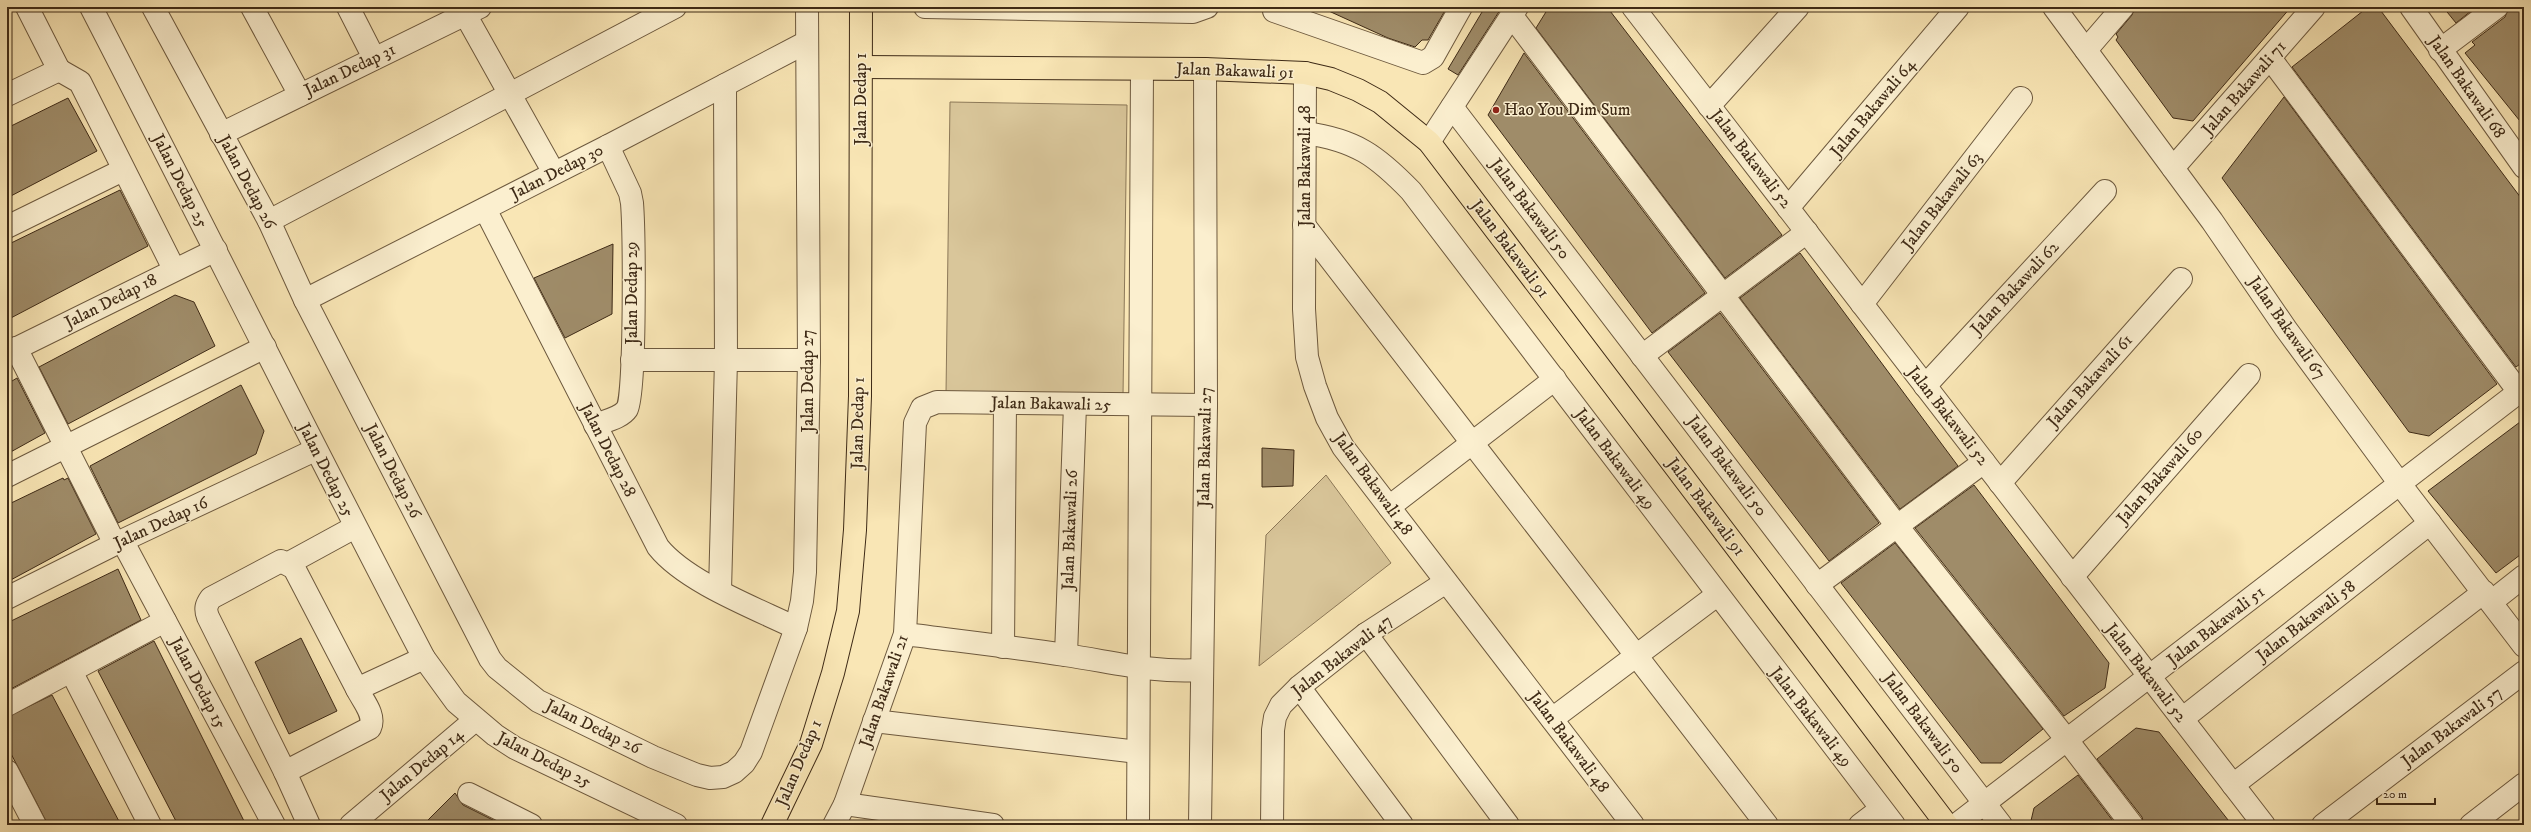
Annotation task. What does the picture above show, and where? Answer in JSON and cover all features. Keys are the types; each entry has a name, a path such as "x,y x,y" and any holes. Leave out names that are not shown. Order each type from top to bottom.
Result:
{"main road":[{"name":"Jalan Dedap 1","path":"772,825 811,744 833,673 848,611 855,530 860,396 861,7"},
{"name":"Jalan Bakawali 91","path":"860,67 1142,68 1305,73 1331,79 1364,93 1401,117 1429,142 1946,825"}],"street":[{"path":"27,7 59,70 80,82 174,270"},
{"name":"Jalan Dedap 25","path":"91,7 216,250 315,450 424,658 439,682 475,720 516,748 676,825"},
{"name":"Jalan Dedap 26","path":"153,7 269,221 305,300 487,654 497,668 538,700 653,757 697,775 710,778 723,777 734,772 744,763 753,746"},
{"path":"252,7 300,95"},
{"path":"348,7 374,58"},
{"path":"269,221 508,93 675,7"},
{"name":"Jalan Dedap 27","path":"753,746 796,628 802,601 807,543 809,360 807,7"},
{"path":"924,7 1193,12 1206,8"},
{"path":"1274,12 1423,63 1434,57 1461,7"},
{"path":"1710,106 1798,7"},
{"name":"Jalan Bakawali 64","path":"1788,208 1958,7"},
{"name":"Jalan Bakawali 67","path":"2054,7 2141,128 2173,168 2286,329 2400,484 2524,646"},
{"path":"2086,50 2123,7"},
{"name":"Jalan Bakawali 71","path":"2173,168 2314,7"},
{"name":"Jalan Bakawali 68","path":"2411,7 2524,167"},
{"path":"2440,50 2497,7"},
{"path":"1429,142 1514,11 1897,526 2068,740 2132,825"},
{"name":"Jalan Bakawali 52","path":"1642,11 1710,106 2264,825"},
{"path":"461,12 554,173"},
{"name":"Jalan Dedap 31","path":"221,134 374,58 461,12"},
{"name":"Jalan Dedap 30","path":"305,300 608,146 807,42"},
{"path":"2270,58 2521,390"},
{"path":"1138,825 1142,68"},
{"name":"Jalan Bakawali 27","path":"1200,825 1201,670 1206,406 1205,69"},
{"path":"7,95 59,70"},
{"name":"Jalan Bakawali 48","path":"1305,73 1304,309 1308,357 1315,386 1327,418 1343,447 1633,825"},
{"path":"720,591 726,360 725,85"},
{"name":"Jalan Bakawali 63","path":"1862,304 2021,98"},
{"name":"Jalan Bakawali 50","path":"1452,107 2001,825"},
{"name":"Jalan Bakawali 49","path":"1305,133 1343,141 1384,163 1411,191 1555,379 1717,595 1888,817"},
{"name":"Jalan Dedap 29","path":"595,425 617,417 626,410 630,399 632,360 632,203 630,193 608,146"},
{"path":"7,228 123,170"},
{"name":"Jalan Bakawali 62","path":"1925,386 2105,191"},
{"name":"Jalan Dedap 28","path":"485,209 658,547 675,564 720,591 796,628"},
{"path":"1304,225 1767,825"},
{"path":"1642,356 1807,232"},
{"name":"Jalan Dedap 18","path":"12,351 216,250"},
{"name":"Jalan Bakawali 61","path":"2000,483 2181,279"},
{"path":"7,476 265,347"},
{"name":"Jalan Dedap 15","path":"12,351 119,543 166,621 274,825"},
{"path":"632,360 809,360"},
{"name":"Jalan Bakawali 60","path":"2072,577 2249,375"},
{"path":"1389,507 1555,379"},
{"name":"Jalan Bakawali 51","path":"1956,825 2521,390"},
{"path":"1003,647 1005,403"},
{"name":"Jalan Bakawali 25","path":"914,431 917,415 929,404 1005,403 1206,406"},
{"name":"Jalan Bakawali 26","path":"1066,655 1075,405"},
{"name":"Jalan Bakawali 21","path":"834,825 845,804 905,634 914,431"},
{"name":"Jalan Dedap 16","path":"7,598 315,450"},
{"path":"1817,585 1984,462"},
{"name":"Jalan Bakawali 58","path":"2182,719 2430,523"},
{"path":"288,563 355,527"},
{"path":"285,772 370,728 372,723 371,716 294,568 288,563 281,561 211,598 206,610 285,772 309,825"},
{"path":"2233,785 2488,597 2524,576"},
{"name":"Jalan Bakawali 47","path":"1272,825 1273,723 1281,705 1299,687 1366,634 1446,582"},
{"path":"1552,719 1717,595"},
{"path":"7,705 166,621"},
{"path":"905,634 1066,655 1170,672 1201,670"},
{"path":"1366,634 1508,825"},
{"path":"357,689 424,658"},
{"path":"71,671 150,825"},
{"name":"Jalan Bakawali 57","path":"2323,825 2524,672"},
{"path":"1299,687 1402,825"},
{"name":"Jalan Dedap 14","path":"351,825 475,720"},
{"path":"874,722 1138,752"},
{"path":"7,771 35,825"},
{"path":"2471,825 2524,784"},
{"path":"470,794 531,825"},
{"path":"1272,803 1289,825"},
{"path":"845,804 994,825"},
{"path":"1860,825 1888,817"}],"shaded area":[{"path":"950,102 1127,105 1123,396 946,393"},
{"path":"1326,475 1391,563 1259,666 1266,535"}],"building":[{"path":"1320,7 1447,7 1428,40 1422,40 1415,47 1388,38"},
{"path":"1485,7 1502,7 1458,75 1448,69"},
{"path":"1549,7 1607,7 1782,235 1725,278 1536,28"},
{"path":"2135,7 2291,7 2193,121 2173,118 2116,40 2118,37 2116,34 2132,15"},
{"path":"2368,7 2378,7 2524,202 2524,361 2516,367 2292,67"},
{"path":"2443,7 2476,7 2456,23"},
{"path":"2509,7 2524,7 2524,126 2465,53 2475,45 2472,42 2505,17"},
{"path":"1524,53 1705,293 1652,333 1488,115"},
{"path":"2284,97 2497,384 2429,436 2409,432 2222,178"},
{"path":"68,98 97,151 7,198 7,128"},
{"path":"120,190 148,246 7,320 7,245"},
{"path":"613,244 612,314 565,338 534,278"},
{"path":"1800,253 1958,466 1900,509 1740,298"},
{"path":"175,295 194,302 215,346 68,424 39,367"},
{"path":"1720,313 1879,523 1829,561 1668,352"},
{"path":"17,378 45,433 7,454 7,384"},
{"path":"241,385 264,431 256,454 118,523 90,466"},
{"path":"2524,419 2524,552 2496,573 2428,491"},
{"path":"1262,448 1294,450 1293,486 1262,487"},
{"path":"63,478 64,480 68,478 96,534 7,582 7,505"},
{"path":"1974,485 2109,663 2105,688 2064,716 1915,528"},
{"path":"1895,543 2043,729 2001,763 1981,763 1841,583"},
{"path":"118,569 141,620 7,691 7,623"},
{"path":"301,638 337,711 289,734 255,662"},
{"path":"154,641 246,825 178,825 98,671"},
{"path":"52,695 121,825 48,825 7,746 7,717"},
{"path":"2136,728 2159,732 2232,825 2144,825 2142,817 2097,759"},
{"path":"2078,775 2116,825 2030,825 2034,808"},
{"path":"455,793 463,805 503,825 423,825"}],"place":[{"name":"Hao You Dim Sum","path":"1496,110"}]}
